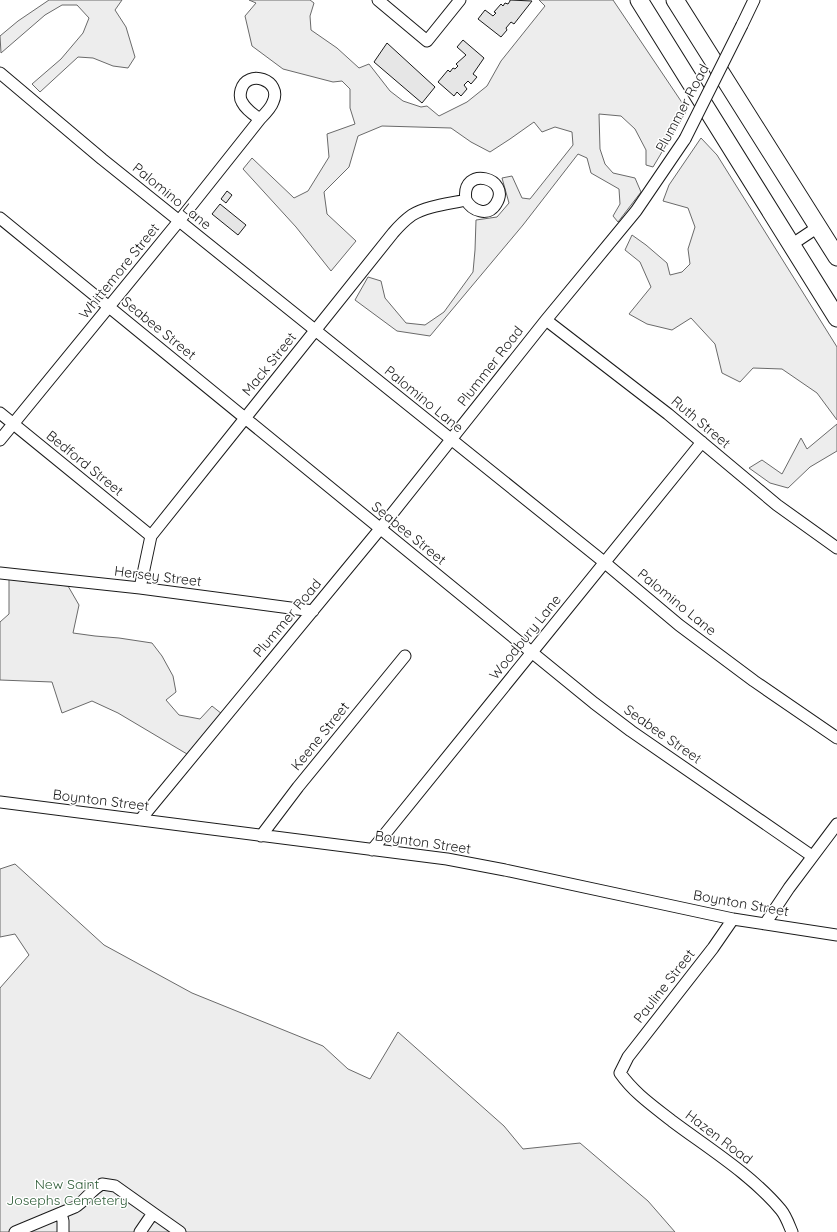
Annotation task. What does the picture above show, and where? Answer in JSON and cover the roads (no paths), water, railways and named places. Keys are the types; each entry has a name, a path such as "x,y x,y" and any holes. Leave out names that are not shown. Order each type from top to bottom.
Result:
{"highway":[{"path":"639,0 837,318"},
{"path":"675,0 837,257"}],"street":[{"path":"378,0 427,41 460,0"},
{"name":"Plummer Road","path":"140,820 380,529 546,320 636,211 685,139 754,0"},
{"name":"Palomino Lane","path":"0,74 102,159 604,562 679,625 754,681 837,738"},
{"name":"Whittemore Street","path":"0,440 180,221 260,119"},
{"name":"Mack Street","path":"140,588 151,536 402,223 422,210 466,200"},
{"name":"Seabee Street","path":"0,218 594,703 631,731 812,856"},
{"path":"791,245 818,227"},
{"name":"Ruth Street","path":"546,320 668,414 777,505 837,548"},
{"name":"Bedford Street","path":"0,414 151,536"},
{"name":"Woodbury Lane","path":"372,850 702,442"},
{"name":"Hersey Street","path":"0,573 140,588 312,611"},
{"name":"Keene Street","path":"261,836 298,787 405,656"},
{"name":"Boynton Street","path":"0,802 446,859 498,868 733,919 837,935"},
{"path":"765,924 812,856 837,824"},
{"name":"Pauline Street","path":"620,1073 628,1057 714,948 733,919"},
{"name":"Hazen Road","path":"620,1073 627,1083 642,1098 730,1163 757,1186 782,1211 792,1232"},
{"path":"14,1232 82,1203 95,1188 102,1184 115,1186 180,1232"},
{"path":"61,1213 63,1232"},
{"path":"140,1232 153,1213"}],"park label":[{"name":"New Saint Josephs Cemetery","path":"67,1192"}]}
